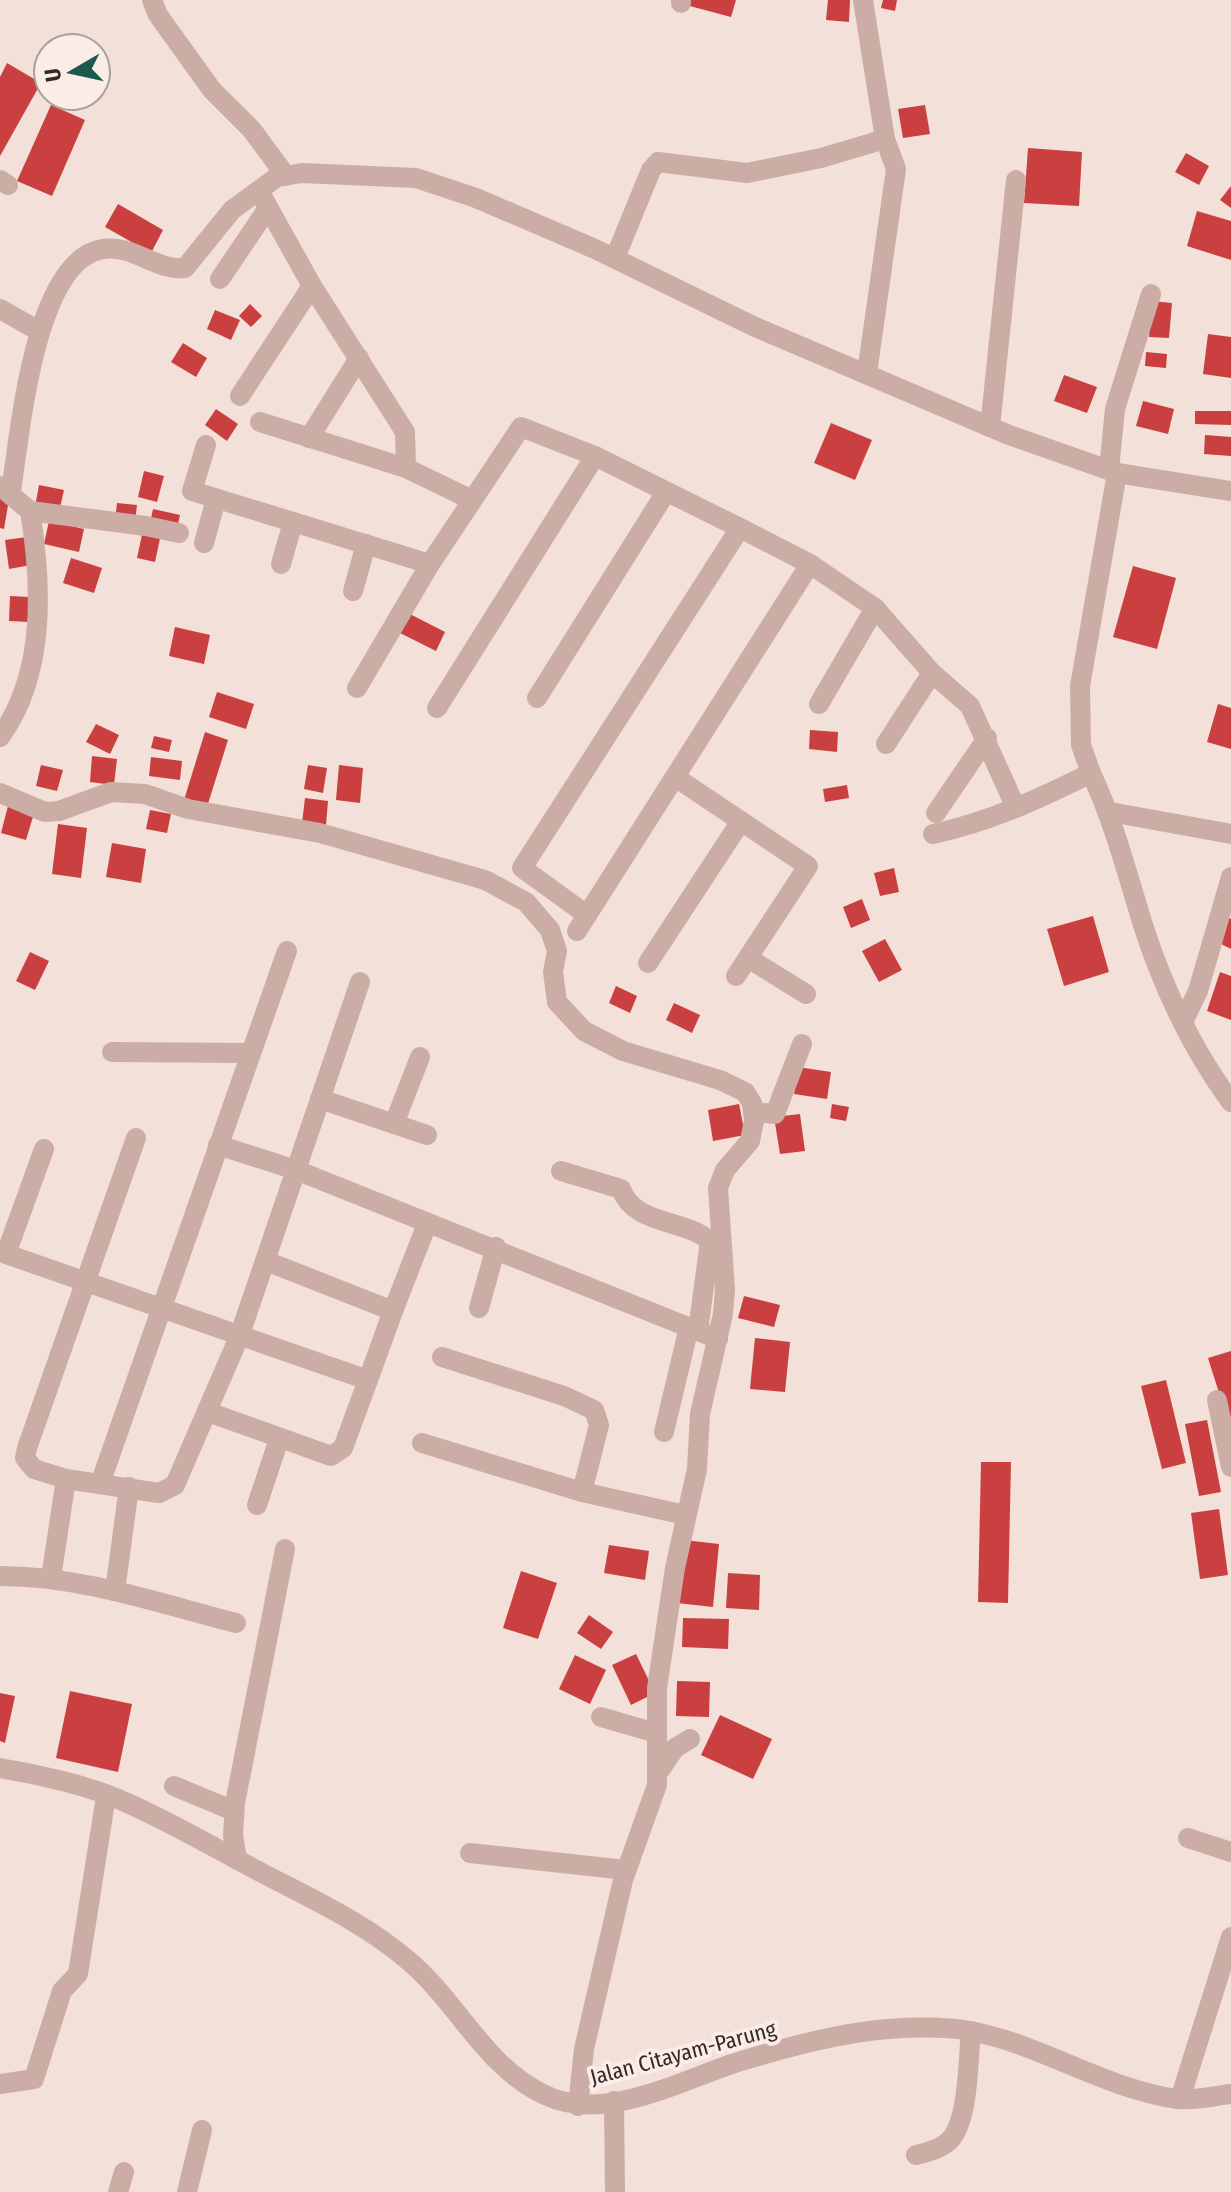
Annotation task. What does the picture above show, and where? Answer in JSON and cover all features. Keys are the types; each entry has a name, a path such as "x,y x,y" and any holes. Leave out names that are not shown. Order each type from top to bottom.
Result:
{"street":[{"path":"152,0 158,15 212,90 252,130 286,176"},
{"path":"863,0 885,139 896,169 867,373"},
{"path":"615,258 651,170 658,162 747,173 821,158 885,139"},
{"path":"179,533 30,511 5,489 20,443 24,390 39,331 70,271 94,251 115,248 171,270 185,268 232,210 269,181 286,176 401,176 432,182 615,258 753,326 990,427 1113,471 1231,491"},
{"path":"990,427 1016,180"},
{"path":"220,279 265,203 312,286 405,432 406,468"},
{"path":"240,396 312,286"},
{"path":"1151,294 1115,409 1113,471 1080,686 1081,745 1110,812 1152,950 1183,1022 1231,1102"},
{"path":"0,309 39,331"},
{"path":"309,438 359,358"},
{"path":"260,422 406,468 472,500"},
{"path":"357,688 430,564 521,427 595,456 740,528 810,564 875,608 932,673 970,706 1016,808"},
{"path":"206,445 192,491 430,564"},
{"path":"437,708 595,456"},
{"path":"537,698 666,492"},
{"path":"204,543 216,499"},
{"path":"0,737 16,713 28,683 35,645 36,543 30,511"},
{"path":"281,564 293,522"},
{"path":"740,528 522,868 582,923 810,564"},
{"path":"353,591 366,544"},
{"path":"819,704 875,608"},
{"path":"886,744 932,673"},
{"path":"987,738 934,823 977,823 1091,773"},
{"path":"675,777 808,866 736,976"},
{"path":"0,793 45,812 59,811 111,792 145,794 188,809 320,833 485,880 526,902 550,930 557,951 553,972 557,1002 584,1031 623,1051 720,1080 745,1092 754,1112 750,1141 725,1170 718,1188 725,1290 718,1339 700,1414 697,1469 685,1515 657,1688 658,1773 648,1819 626,1870 584,2049 578,2106"},
{"path":"1110,812 1231,834"},
{"path":"648,963 741,821"},
{"path":"1183,1022 1198,991 1231,877"},
{"path":"101,1481 287,951"},
{"path":"748,958 806,994"},
{"path":"136,1138 30,1434 25,1458 34,1469 66,1479 101,1481 159,1493 175,1485 239,1337 360,982"},
{"path":"754,1112 775,1114 802,1044"},
{"path":"112,1052 250,1053"},
{"path":"394,1124 420,1057"},
{"path":"320,1099 427,1135"},
{"path":"218,1145 296,1170 427,1224 496,1247 718,1339"},
{"path":"44,1149 3,1263 83,1282 368,1380"},
{"path":"561,1171 621,1189 635,1211 700,1232 710,1241 694,1329 664,1432"},
{"path":"208,1412 331,1456 343,1448 427,1224"},
{"path":"479,1308 496,1247"},
{"path":"266,1261 393,1311"},
{"path":"442,1357 594,1410 599,1425 582,1492"},
{"path":"1217,1400 1231,1467"},
{"path":"257,1505 279,1439"},
{"path":"422,1443 582,1492 685,1515"},
{"path":"51,1578 66,1479"},
{"path":"115,1591 129,1487"},
{"path":"237,1860 234,1811 285,1549"},
{"path":"0,1576 51,1578 115,1591 236,1623"},
{"path":"601,1717 656,1733"},
{"path":"658,1773 675,1748 690,1739"},
{"name":"Jalan Citayam-Parung","path":"0,1768 122,1800 383,1941 440,1992 484,2049 522,2083 547,2097 578,2106 614,2101 745,2060 826,2039 883,2029 932,2026 971,2031 1137,2089 1180,2099 1231,2094"},
{"path":"174,1786 234,1811"},
{"path":"0,2084 34,2079 62,1991 78,1974 106,1796"},
{"path":"1188,1838 1231,1852"},
{"path":"470,1853 626,1870"},
{"path":"1180,2099 1231,1937"},
{"path":"916,2155 937,2149 951,2140 962,2118 971,2031"},
{"path":"614,2101 615,2192"},
{"path":"187,2192 202,2130"}],"building":[{"path":"687,0 736,0 731,17 686,5"},
{"path":"828,0 850,0 849,22 826,20"},
{"path":"883,0 897,0 895,11 881,8"},
{"path":"7,63 32,78 32,99 0,156 0,77"},
{"path":"925,105 930,134 903,138 898,109"},
{"path":"48,112 67,112 85,120 52,196 17,181"},
{"path":"1028,148 1082,152 1079,206 1024,203"},
{"path":"1186,153 1209,166 1199,185 1175,172"},
{"path":"1231,186 1231,208 1220,200"},
{"path":"118,204 163,230 151,253 105,227"},
{"path":"1197,211 1231,221 1231,260 1187,246"},
{"path":"1151,301 1172,303 1169,338 1149,337"},
{"path":"250,304 262,316 251,327 239,316"},
{"path":"215,310 240,320 231,340 207,329"},
{"path":"1208,334 1231,337 1231,378 1203,374"},
{"path":"183,343 207,358 196,377 171,362"},
{"path":"1146,352 1167,354 1166,368 1145,366"},
{"path":"1064,375 1097,387 1087,413 1054,401"},
{"path":"1143,401 1174,409 1168,434 1136,426"},
{"path":"216,409 238,424 227,441 205,425"},
{"path":"1195,411 1231,411 1231,425 1195,424"},
{"path":"831,423 872,440 855,480 814,463"},
{"path":"1205,435 1231,437 1231,456 1204,454"},
{"path":"144,471 164,476 157,502 138,497"},
{"path":"39,485 64,490 59,512 35,507"},
{"path":"0,491 10,493 4,529 0,528"},
{"path":"117,503 137,505 135,523 115,520"},
{"path":"153,509 180,515 177,529 150,523"},
{"path":"49,521 84,529 79,552 44,544"},
{"path":"143,530 161,534 155,562 137,558"},
{"path":"27,537 31,565 9,569 5,540"},
{"path":"71,558 102,568 94,593 63,583"},
{"path":"1133,566 1176,578 1157,649 1113,637"},
{"path":"10,596 29,597 29,622 9,621"},
{"path":"404,611 445,632 436,651 394,630"},
{"path":"175,627 210,635 204,664 169,656"},
{"path":"217,692 254,704 246,729 209,717"},
{"path":"1218,704 1231,708 1231,749 1207,742"},
{"path":"96,724 119,735 110,754 86,742"},
{"path":"810,730 838,732 837,752 809,749"},
{"path":"205,732 228,740 207,807 184,800"},
{"path":"154,736 172,740 169,752 151,748"},
{"path":"92,756 117,759 114,785 90,782"},
{"path":"151,757 182,761 180,780 149,776"},
{"path":"41,765 63,770 57,791 36,786"},
{"path":"308,765 327,768 323,793 304,789"},
{"path":"339,765 363,768 360,803 336,800"},
{"path":"847,785 849,798 825,802 823,789"},
{"path":"305,798 328,801 326,825 302,823"},
{"path":"9,802 35,810 26,840 1,833"},
{"path":"150,810 171,814 167,833 146,829"},
{"path":"58,824 87,828 81,878 52,874"},
{"path":"112,843 146,849 141,883 106,877"},
{"path":"894,868 899,892 880,896 874,873"},
{"path":"862,899 870,920 851,928 843,907"},
{"path":"1093,916 1109,972 1064,986 1047,929"},
{"path":"1225,916 1231,919 1231,949 1213,940"},
{"path":"885,939 902,970 879,982 862,951"},
{"path":"30,952 49,961 35,990 16,981"},
{"path":"1220,972 1231,976 1231,1020 1207,1011"},
{"path":"616,986 637,996 630,1013 609,1003"},
{"path":"674,1003 700,1015 692,1033 666,1020"},
{"path":"798,1067 831,1072 827,1099 794,1094"},
{"path":"739,1104 745,1135 713,1141 708,1110"},
{"path":"832,1104 849,1107 846,1121 830,1118"},
{"path":"800,1114 805,1151 780,1154 774,1117"},
{"path":"744,1296 780,1305 774,1327 738,1318"},
{"path":"755,1338 790,1342 785,1392 750,1389"},
{"path":"1231,1351 1231,1428 1230,1428 1208,1358"},
{"path":"1166,1380 1186,1463 1162,1469 1141,1386"},
{"path":"1207,1420 1221,1492 1199,1496 1185,1424"},
{"path":"981,1462 1011,1462 1008,1603 978,1602"},
{"path":"1219,1509 1228,1575 1200,1579 1191,1513"},
{"path":"684,1540 719,1544 713,1607 677,1603"},
{"path":"609,1545 649,1551 645,1580 604,1573"},
{"path":"521,1571 557,1583 538,1639 503,1628"},
{"path":"728,1573 760,1575 759,1610 726,1608"},
{"path":"589,1615 613,1632 601,1649 577,1633"},
{"path":"683,1618 729,1619 728,1649 682,1647"},
{"path":"636,1654 655,1693 631,1705 612,1665"},
{"path":"575,1655 606,1670 590,1704 559,1689"},
{"path":"677,1681 710,1682 709,1717 676,1716"},
{"path":"70,1691 132,1704 118,1772 56,1758"},
{"path":"0,1693 15,1696 5,1743 0,1741"},
{"path":"720,1715 772,1739 753,1779 701,1755"}]}
